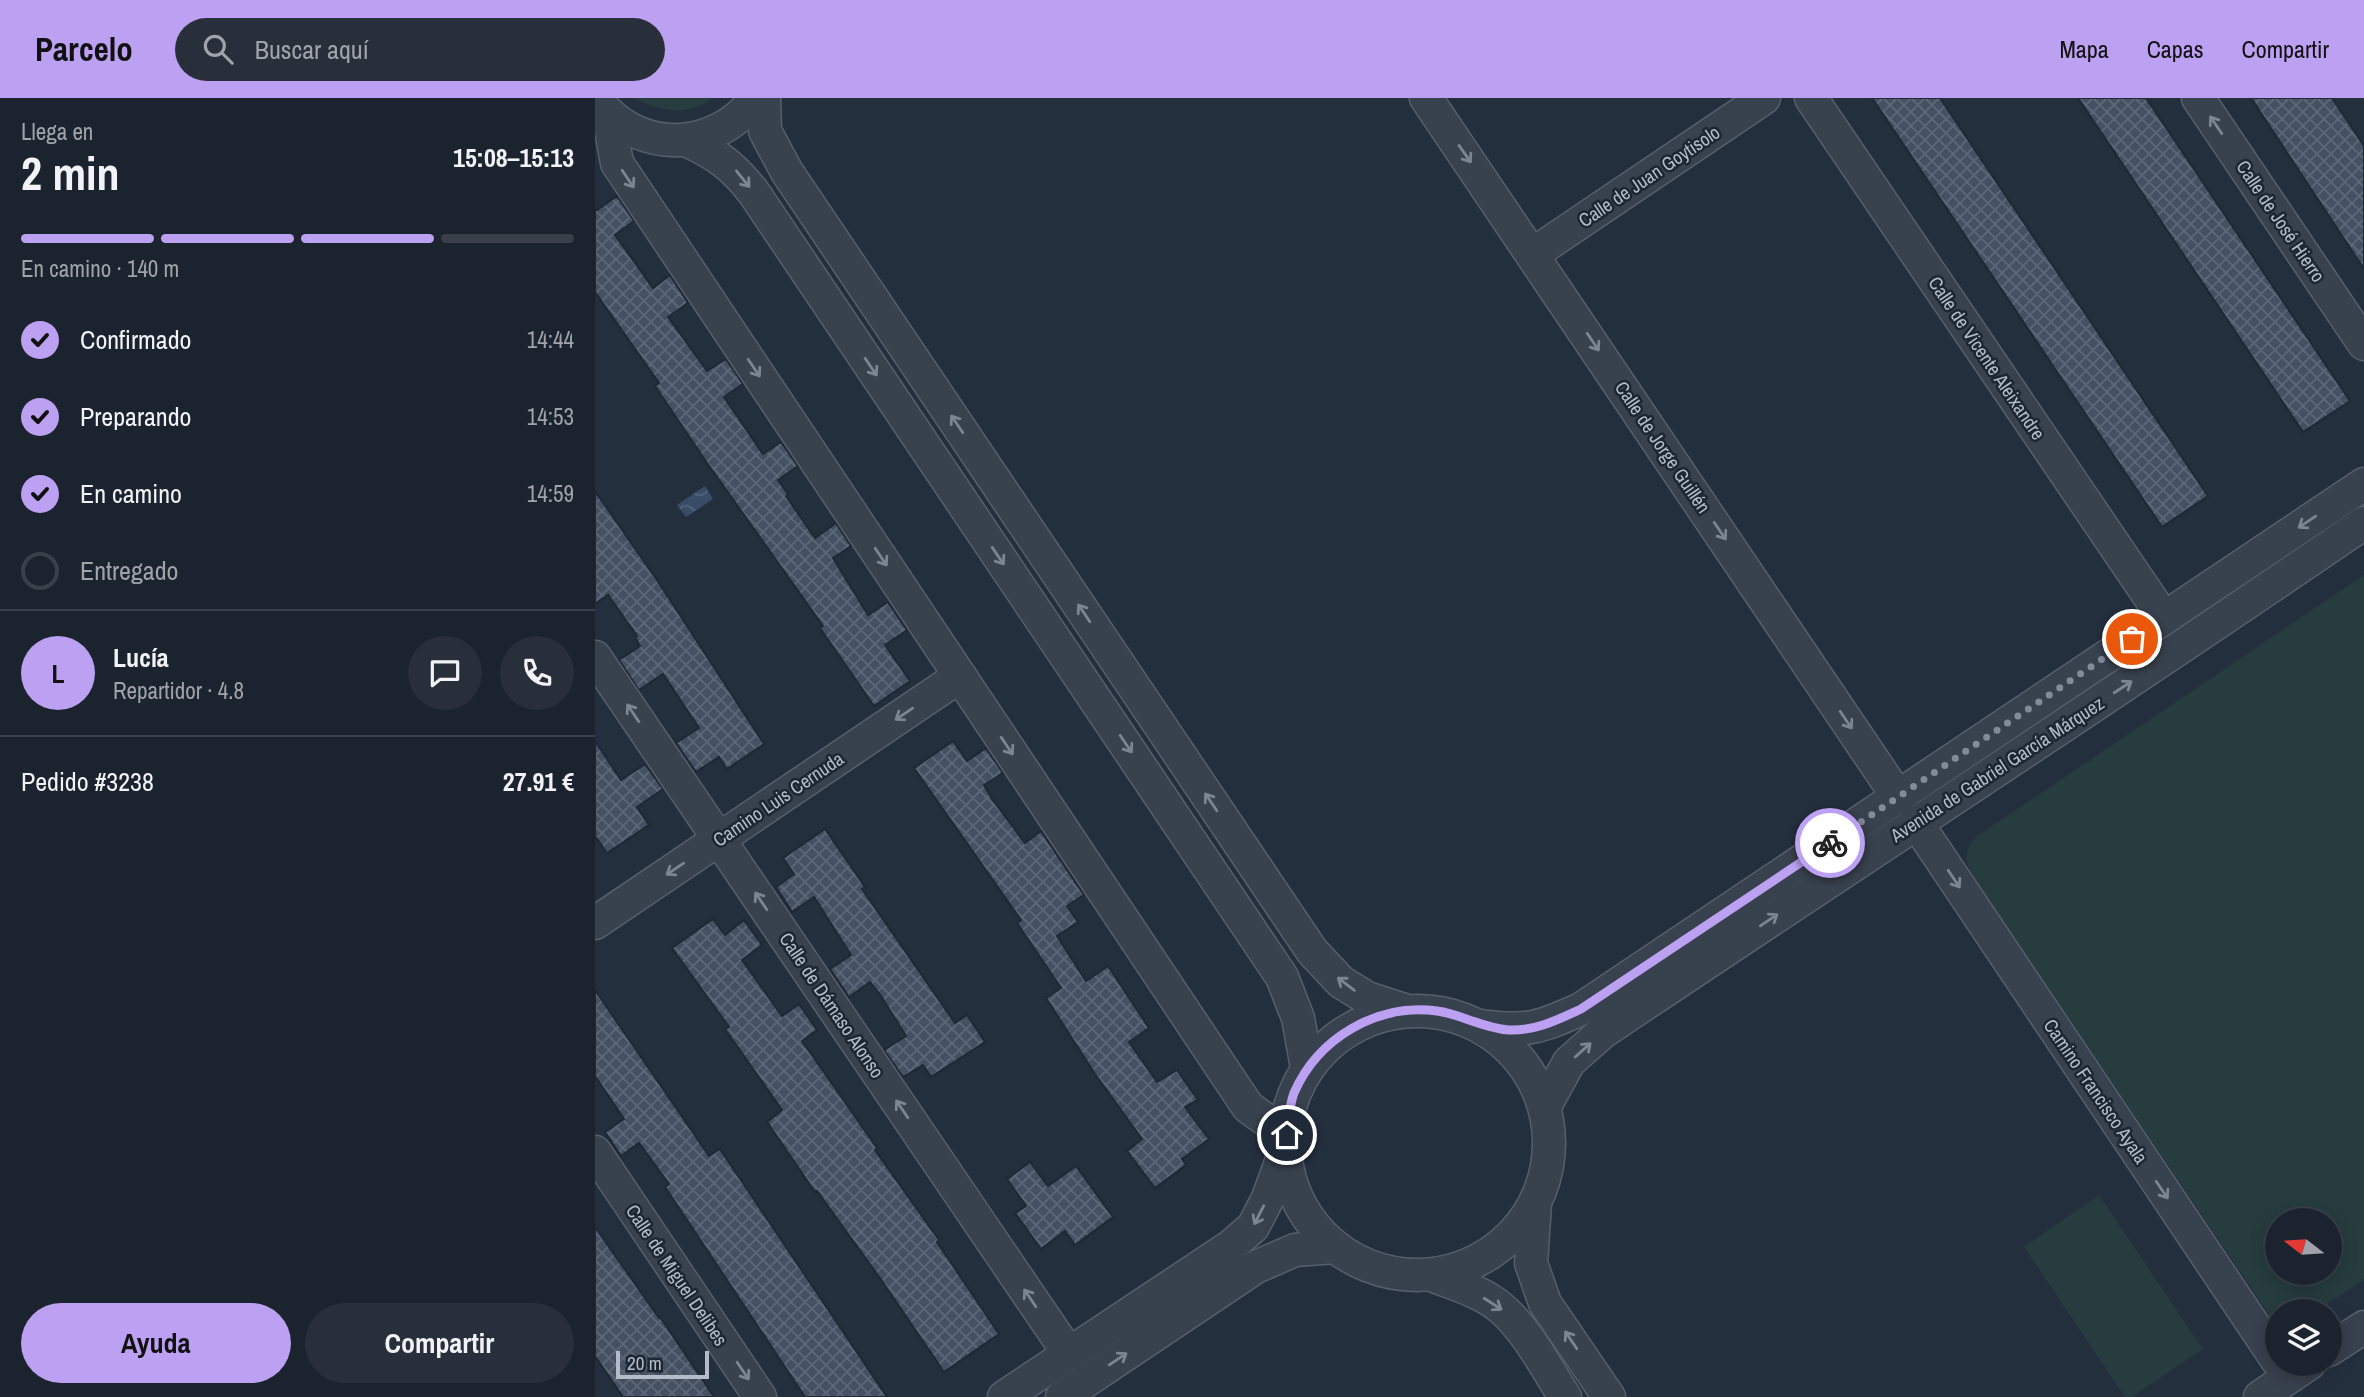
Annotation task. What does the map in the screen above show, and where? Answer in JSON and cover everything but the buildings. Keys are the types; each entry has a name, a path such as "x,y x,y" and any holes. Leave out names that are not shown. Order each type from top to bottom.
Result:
{"street":[{"path":"602,106 632,130 659,140 688,141 719,132 745,113 757,98"},
{"path":"764,98 765,131 787,172 1312,951 1341,982 1367,998 1408,1011"},
{"name":"Calle de Jorge Guillén","path":"1426,98 1898,797"},
{"name":"Calle de Juan Goytisolo","path":"1533,254 1764,98"},
{"name":"Calle de Vicente Aleixandre","path":"1811,98 2164,618"},
{"name":"Calle de José Hierro","path":"2198,98 2364,344"},
{"path":"602,106 617,163 1248,1107 1286,1143 1293,1192 1325,1239 1357,1261 1398,1275 1432,1275 1479,1261 1504,1243 1535,1204"},
{"path":"688,141 716,153 738,172 754,193 1282,977 1298,1018 1307,1068"},
{"name":"Avenida de Gabriel García Márquez","path":"1481,1026 1511,1030 1541,1027 1581,1009 2364,484"},
{"name":"Avenida de Gabriel García Márquez","path":"1545,1106 1569,1062 1603,1032 2183,647 2364,523"},
{"name":"Calle de Dámaso Alonso","path":"595,657 1069,1354"},
{"name":"Camino Luis Cernuda","path":"595,923 960,676"},
{"name":"Camino Francisco Ayala","path":"1916,822 2265,1334"},
{"path":"1004,1397 1231,1246 1253,1227 1268,1198 1286,1143 1293,1096 1307,1068 1338,1036 1379,1015 1408,1011 1438,1011 1481,1026 1520,1059 1545,1106 1549,1160 1535,1204 1531,1263 1545,1303 1609,1397"},
{"name":"Calle de Miguel Delibes","path":"595,1152 760,1397"},
{"path":"1062,1397 1256,1267 1295,1250 1336,1247"},
{"path":"1432,1275 1499,1306 1516,1324 1565,1397"},
{"path":"2342,1341 2364,1327"},
{"path":"2260,1397 2286,1376"}],"green space":[{"path":"634,98 713,98 694,108 674,110 654,107"},
{"path":"2364,575 2364,1279 2335,1299 2265,1299 2265,1308 1974,878 1967,857 1969,847 1976,837"},
{"path":"2099,1195 2203,1349 2132,1397 2125,1397 2024,1247"}],"water":[{"path":"705,486 713,499 686,517 677,505"}],"way so far":[{"path":"1830,843 2132,639"}],"route":[{"path":"1287,1135 1293,1096 1307,1068 1338,1036 1379,1015 1408,1011 1438,1011 1481,1026 1511,1030 1541,1027 1581,1009 1830,843"}]}
